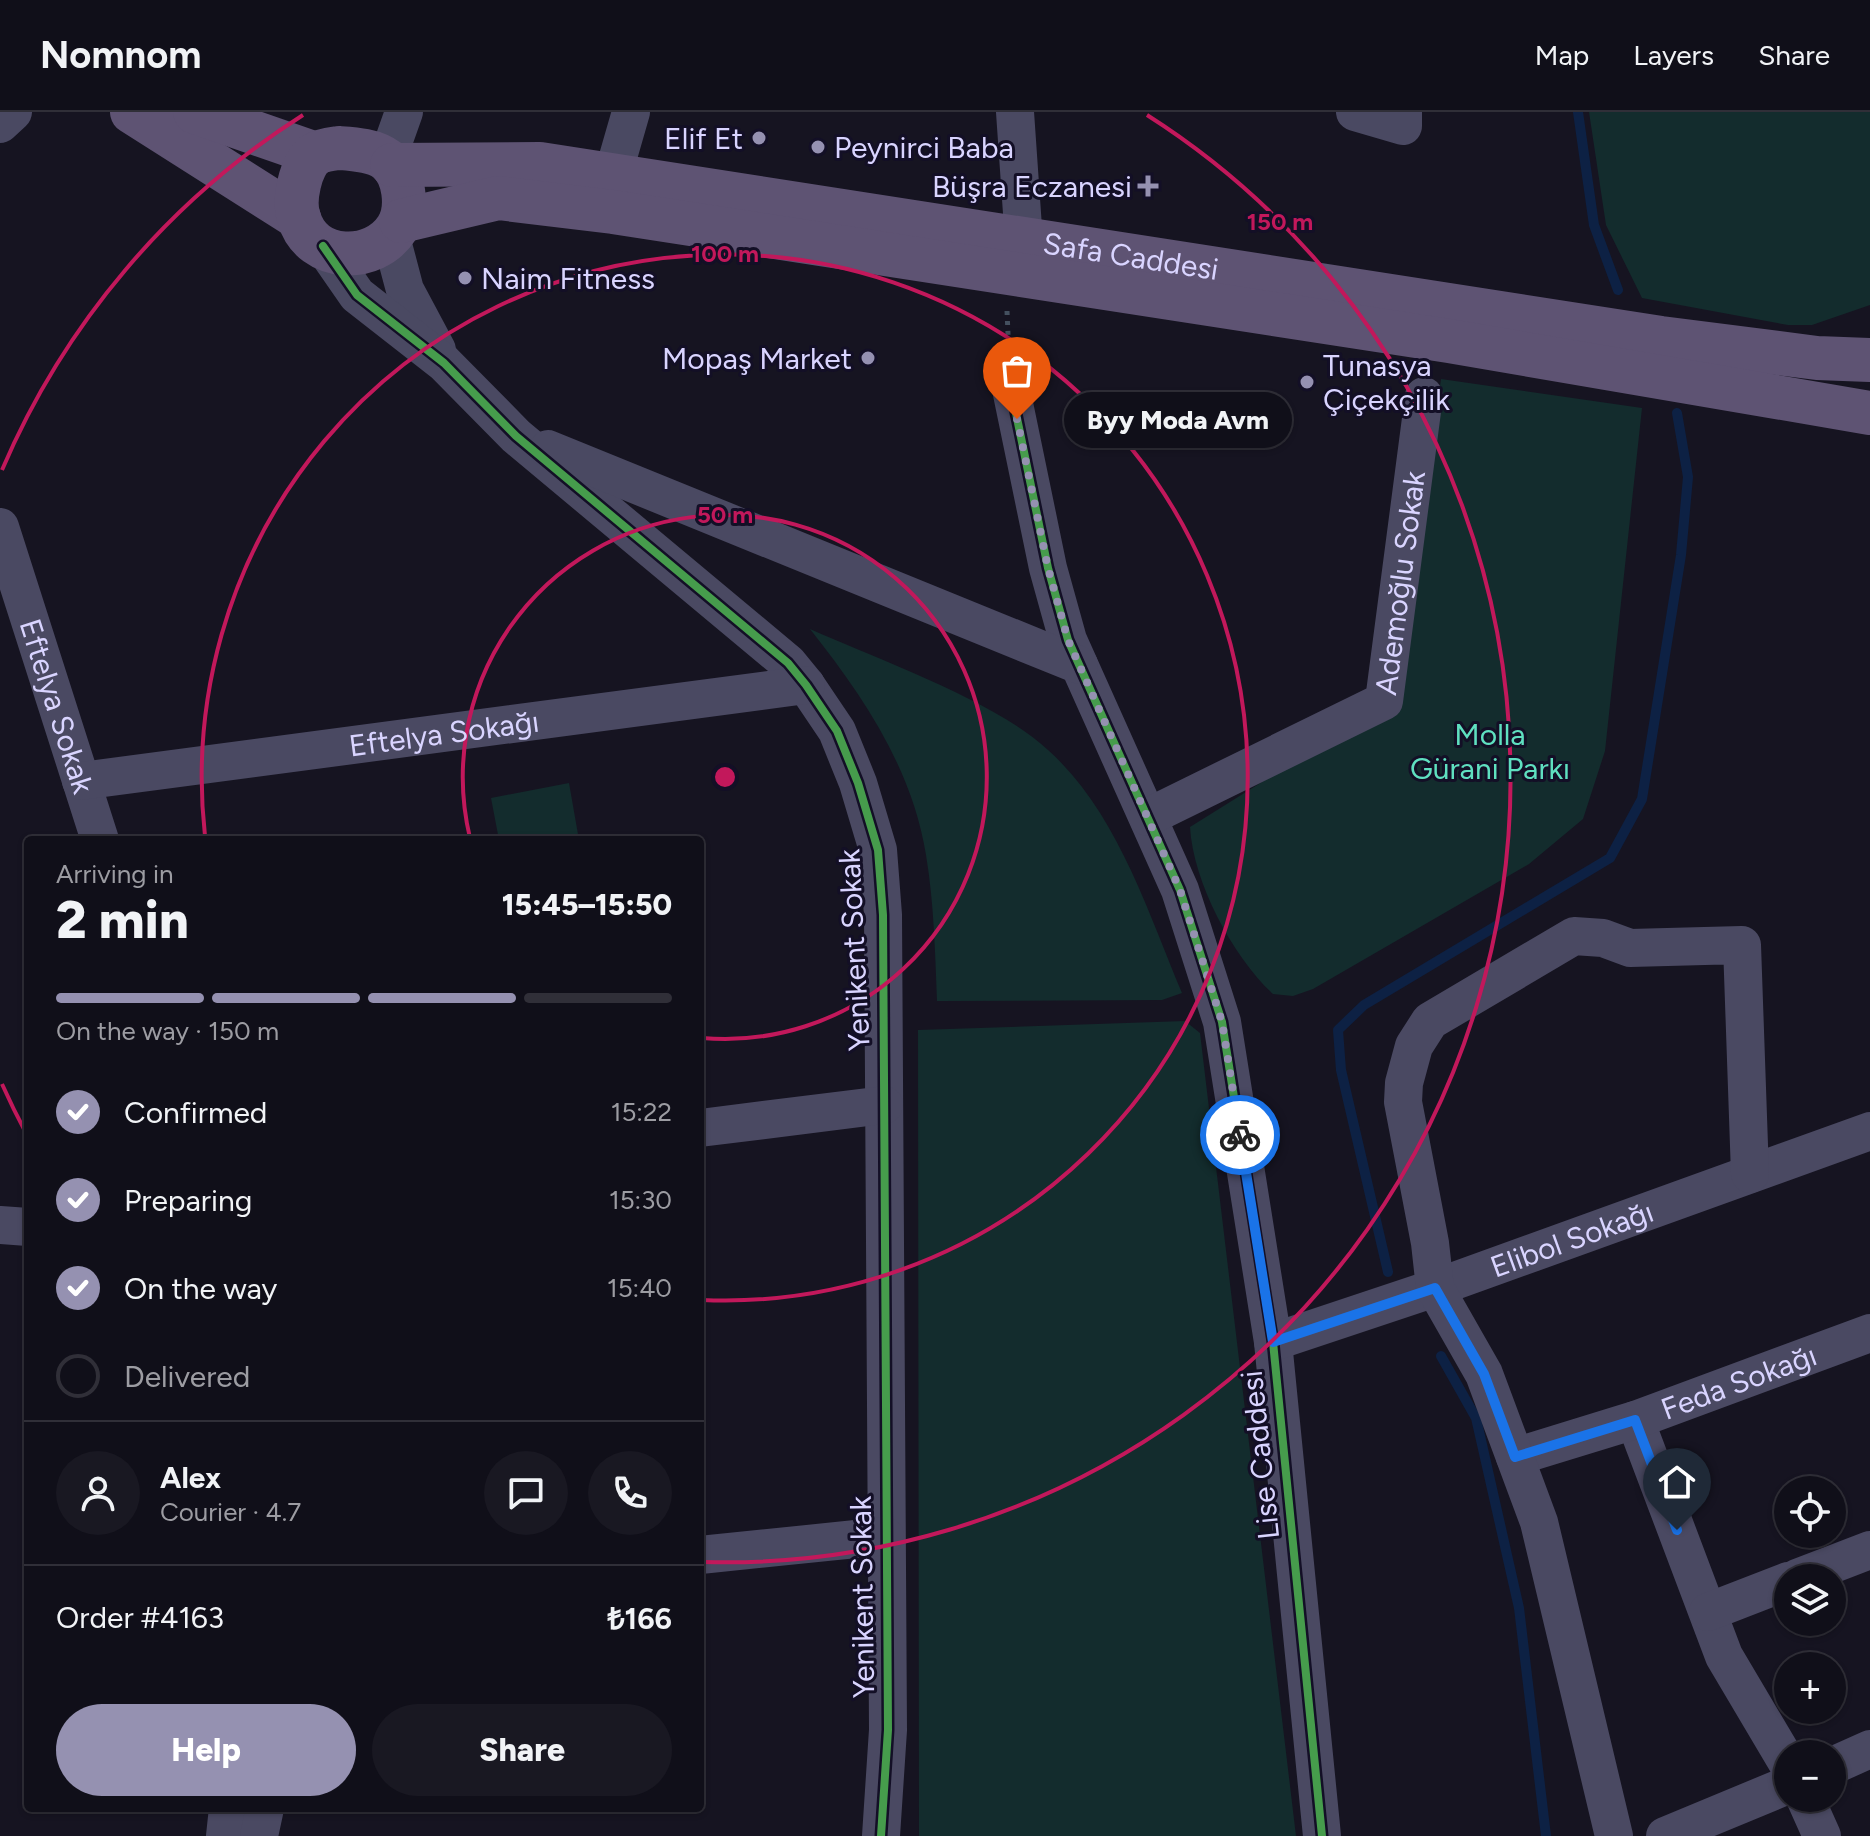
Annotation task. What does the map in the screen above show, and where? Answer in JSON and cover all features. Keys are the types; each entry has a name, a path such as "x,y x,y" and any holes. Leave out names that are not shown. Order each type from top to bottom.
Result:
{"main road":[{"path":"132,112 340,253 360,255 377,250 396,229 404,199 401,181 390,163 357,149 339,148 316,154 307,164 300,182 311,232"},
{"path":"195,112 316,154"},
{"name":"Safa Caddesi","path":"390,163 540,164 1449,341 1870,413"},
{"name":"Safa Caddesi","path":"396,229 498,198 1014,257 1817,358 1870,360"}],"street":[{"path":"0,124 13,112"},
{"path":"390,163 404,112"},
{"path":"612,178 631,112"},
{"path":"1014,257 1015,112"},
{"path":"1355,112 1403,119"},
{"name":"Yenikent Sokak","path":"396,229 405,290 444,363"},
{"name":"Yenikent Sokak","path":"311,232 357,295 444,363 516,436 788,663 837,731 858,783 878,850 883,915 888,1730 881,1836"},
{"name":"Lise Caddesi","path":"1011,389 1048,568 1068,640 1180,890 1222,1022 1273,1342 1322,1836"},
{"name":"Ademoğlu Sokak","path":"1148,817 1384,701 1424,396"},
{"path":"516,436 1079,665"},
{"name":"Eftelya Sokak","path":"0,527 99,836"},
{"name":"Eftelya Sokağı","path":"81,781 806,685"},
{"path":"1614,1836 1539,1522 1484,1374 1435,1288 1430,1243 1403,1102 1404,1083 1414,1046 1430,1021 1574,936 1603,938 1630,948 1742,945 1750,1174"},
{"path":"704,1128 884,1105"},
{"name":"Elibol Sokağı","path":"1273,1342 1435,1288 1870,1131"},
{"path":"0,1225 24,1227"},
{"name":"Feda Sokağı","path":"1515,1457 1635,1420 1870,1333"},
{"path":"1635,1420 1724,1656 1774,1740"},
{"path":"704,1555 885,1536"},
{"path":"1834,1564 1870,1550"},
{"path":"1708,1612 1774,1586"},
{"path":"1846,1760 1870,1749"},
{"path":"1665,1836 1774,1791"},
{"path":"225,1836 228,1812"},
{"path":"259,1836 264,1812"},
{"path":"1811,1812 1822,1836"}],"path":[{"path":"1011,389 1014,257"}],"green space":[{"path":"1589,112 1870,112 1870,305 1812,325 1788,325 1642,298 1606,225"},
{"name":"Molla Gürani Parkı","path":"1441,379 1642,408 1605,751 1583,819 1529,864 1313,989 1293,996 1273,994 1244,960 1218,917 1199,871 1190,827 1355,724 1413,590"},
{"path":"810,629 967,698 998,714 1048,750 1093,802 1111,832 1128,864 1182,993 1162,1000 937,1001 929,873 909,792 883,734 849,680"},
{"path":"569,783 578,836 498,836 491,798"},
{"path":"1185,1021 1200,1033 1296,1836 919,1836 918,1030"}],"waterway":[{"path":"1578,112 1594,225 1618,290"},
{"path":"1388,1272 1341,1070 1338,1030 1364,1005 1610,858 1642,799 1681,555 1688,477 1677,413"},
{"path":"1441,1356 1476,1418 1519,1608 1546,1836"}],"cycle path":[{"path":"323,246 357,295 444,363 516,436 788,663 837,731 858,783 878,850 883,915 888,1730 881,1836"},
{"path":"1011,389 1048,568 1068,640 1180,890 1222,1022 1273,1342 1322,1836"}],"way so far":[{"path":"1017,419 1048,568 1068,640 1180,890 1222,1022 1240,1135"}],"place":[{"name":"Elif Et","path":"759,138"},
{"name":"Peynirci Baba","path":"818,147"},
{"name":"Büşra Eczanesi","path":"1148,186"},
{"name":"Naim Fitness","path":"465,278"},
{"name":"Mopaş Market","path":"868,358"},
{"name":"Tunasya Çiçekçilik","path":"1307,382"},
{"name":"Byy Moda Avm","path":"1017,419"}],"route":[{"path":"1240,1135 1273,1342 1435,1288 1484,1374 1515,1457 1635,1420 1677,1530"}]}
